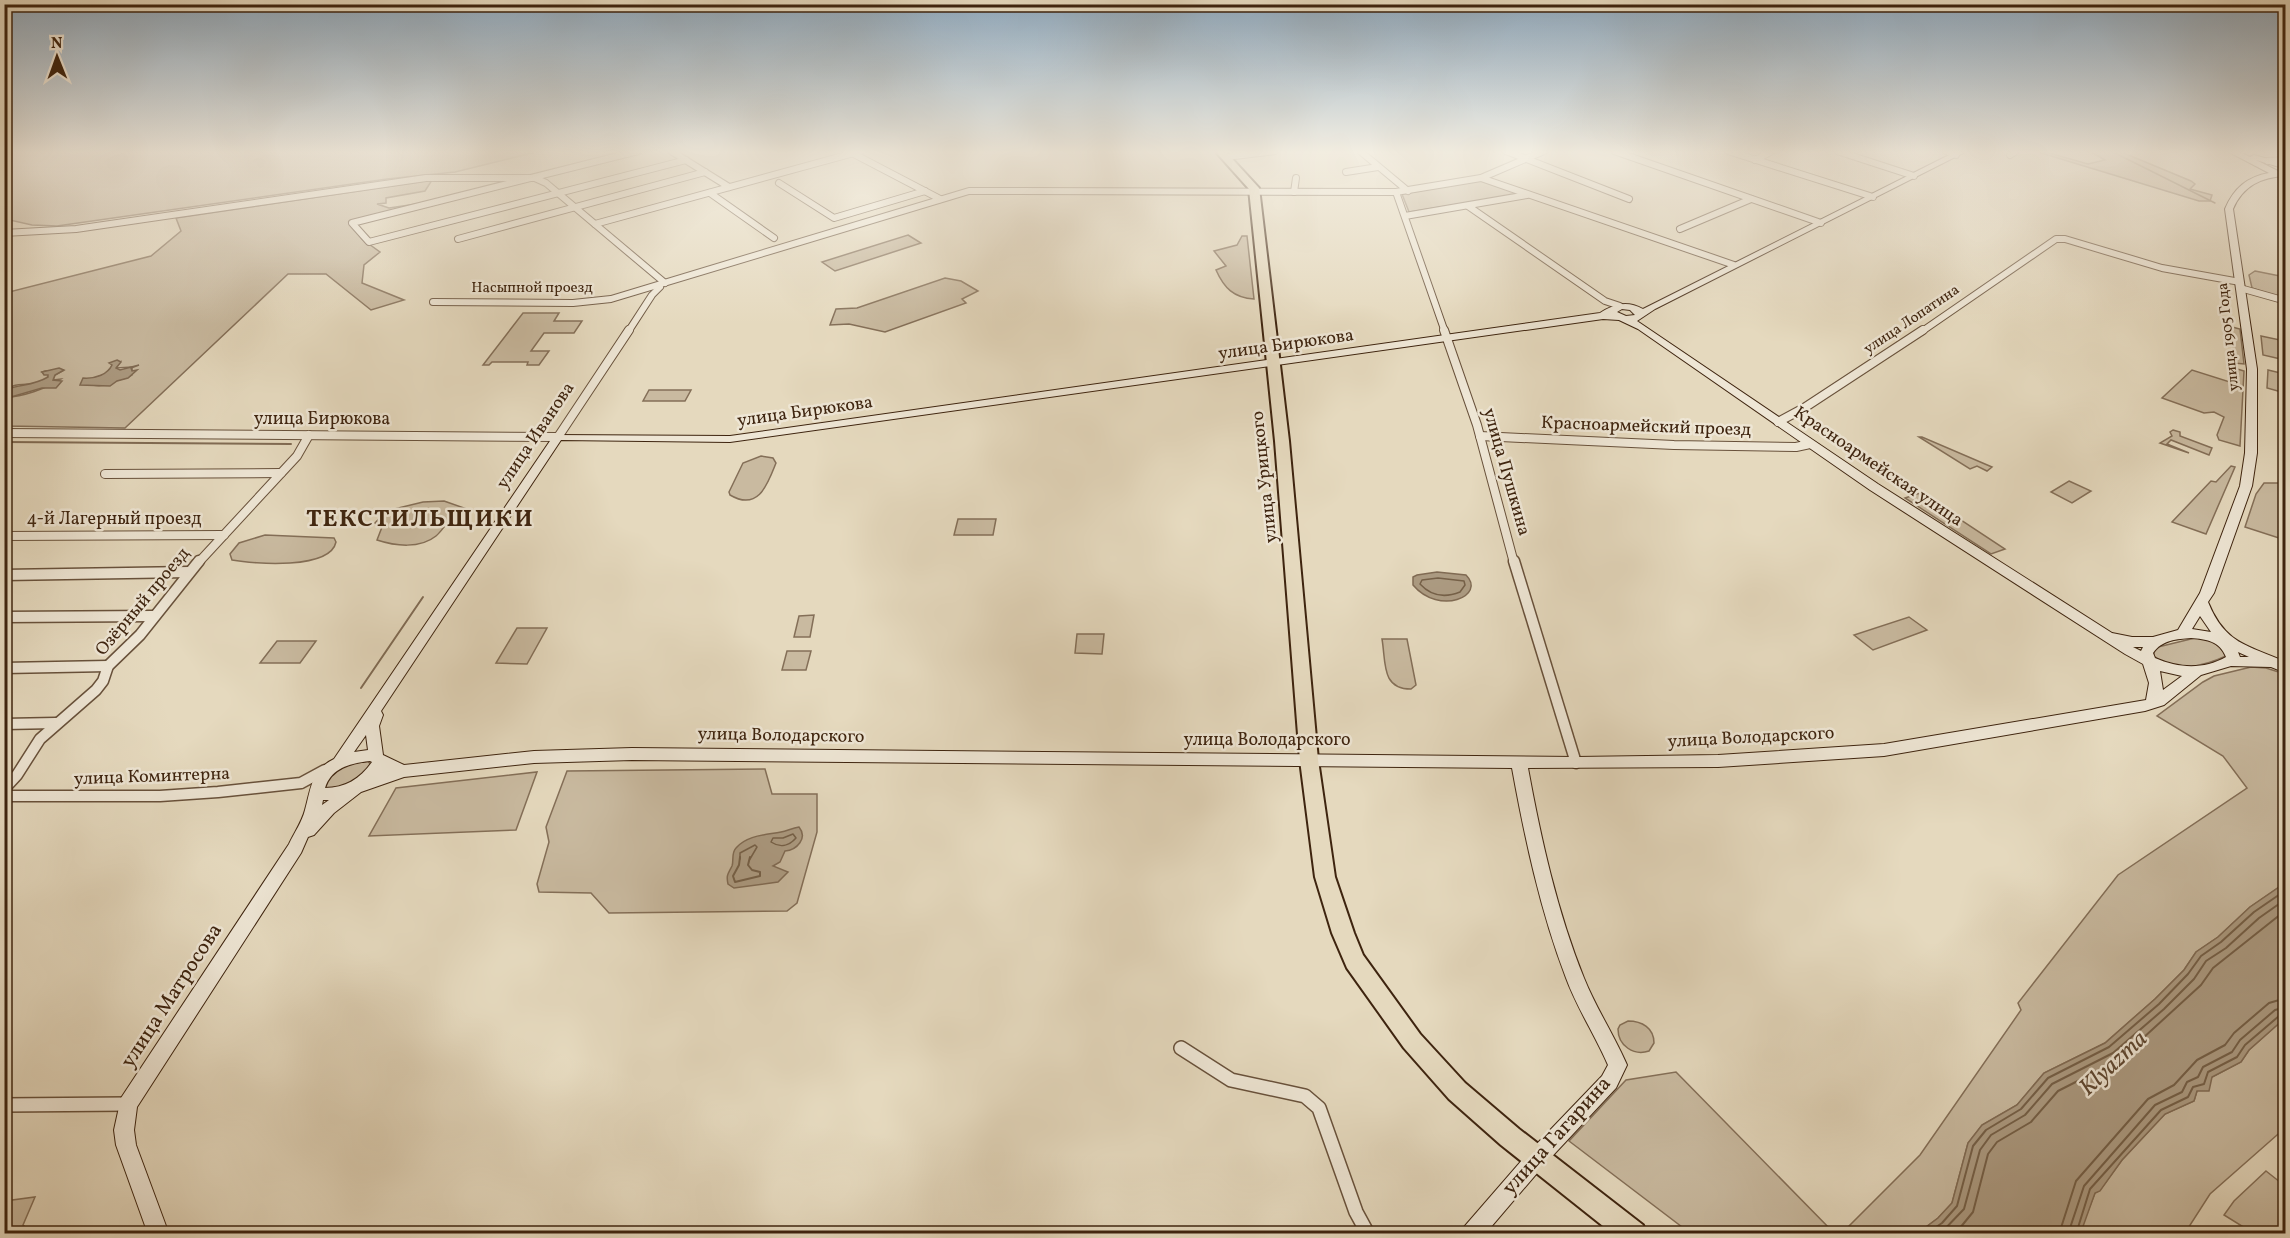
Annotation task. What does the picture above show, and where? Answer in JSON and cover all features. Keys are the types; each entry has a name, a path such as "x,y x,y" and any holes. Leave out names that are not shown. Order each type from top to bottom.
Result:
{"highway":[{"name":"улица Урицкого","path":"1255,209 1297,596 1309,760 1325,877 1332,903 1354,961 1412,1041 1457,1090 1537,1158 1634,1233"}],"street":[{"path":"4,233 76,230 219,209"},
{"path":"410,209 352,223 369,242 493,209"},
{"path":"458,238 566,209"},
{"path":"575,209 665,284"},
{"path":"595,224 651,209"},
{"path":"732,209 774,238"},
{"path":"820,209 834,218 865,209"},
{"name":"Насыпной проезд","path":"433,302 592,302 611,299 908,209"},
{"name":"улица Пушкина","path":"1402,209 1480,436 1503,526 1576,763"},
{"path":"1405,216 1451,209"},
{"path":"1472,209 1615,311"},
{"path":"1568,209 1734,265"},
{"path":"1680,229 1728,209"},
{"path":"1780,209 1821,223"},
{"path":"1640,320 1652,307 1849,209"},
{"name":"улица 1905 Года","path":"2182,633 2202,602 2243,494 2251,453 2252,369 2229,209"},
{"name":"улица Лопатина","path":"1778,422 1927,328 2060,238 2162,268 2240,285"},
{"name":"улица Иванова","path":"316,793 317,781 336,764 381,702 652,295 665,284"},
{"path":"2240,285 2286,301"},
{"name":"улица Бирюкова","path":"4,433 730,439 1652,307"},
{"name":"Красноармейская улица","path":"1615,311 1640,320 1810,444 2097,631"},
{"name":"Озёрный проезд","path":"4,789 18,775 40,739 104,681 108,666 140,635 189,572 297,456 309,435"},
{"name":"Красноармейский проезд","path":"1480,436 1674,445 1796,447 1810,444"},
{"path":"105,474 281,473"},
{"name":"4-й Лагерный проезд","path":"4,536 224,535"},
{"path":"4,574 189,572"},
{"path":"2202,602 2209,620 2232,652 2230,661"},
{"path":"4,616 154,616"},
{"path":"2097,631 2132,642 2154,642 2182,633 2206,634 2286,669"},
{"path":"2097,631 2170,670 2195,673 2230,661 2261,662 2286,669"},
{"path":"2152,703 2158,688 2146,652 2154,642"},
{"path":"4,668 108,666"},
{"name":"улица Володарского","path":"378,759 403,771 534,757 632,754 1576,763 1749,760 1884,750 2067,719 2093,717 2159,701 2195,673"},
{"path":"298,843 328,809 375,771 378,759 372,726 381,702"},
{"path":"4,724 56,723"},
{"path":"378,759 360,756 336,764 301,783 316,793 328,795 344,793 403,771"},
{"name":"улица Гагарина","path":"1471,1233 1537,1158 1609,1082 1618,1065 1576,981 1564,945 1542,866 1519,762"},
{"name":"улица Коминтерна","path":"4,796 160,796 301,783"},
{"name":"улица Матросова","path":"159,1233 126,1145 124,1130 128,1104 298,843 313,811 316,793"},
{"path":"1181,1048 1232,1080 1305,1096 1319,1108 1356,1212 1368,1233"},
{"path":"4,1105 128,1104"}],"shaded area":[{"path":"5,209 178,209 57,226 32,225 5,219"},
{"path":"238,209 401,209 349,222 362,239 380,252 364,265 362,283 404,300 371,310 326,274 288,274 125,428 5,426 5,397 26,394 49,386 61,379 53,380 55,375 64,370 42,372 49,375 45,380 37,384 18,385 5,391 5,293 151,256 181,231 176,218","holes":["120,362 116,368 132,367 132,375 127,378 97,386 82,383 105,374 113,365"]},
{"path":"1408,209 1429,209 1409,212"},
{"path":"908,235 921,243 835,271 822,262"},
{"path":"1242,236 1247,236 1254,299 1241,297 1230,291 1216,270 1226,266 1214,251 1237,245"},
{"path":"2255,271 2285,277 2282,281 2285,284 2285,300 2252,288 2249,275"},
{"path":"945,278 961,281 978,291 962,299 966,303 885,332 849,324 830,325 836,309 857,308"},
{"path":"523,313 559,313 554,321 582,321 574,333 544,333 531,351 549,351 539,365 527,365 528,362 492,362 489,365 483,365"},
{"path":"2232,327 2240,329 2244,364 2234,363"},
{"path":"2261,336 2285,341 2285,360 2263,355"},
{"path":"2234,368 2244,371 2240,446 2219,440 2217,435 2224,417 2214,412 2204,413 2162,398 2192,370 2236,384"},
{"path":"2268,370 2285,374 2285,393 2267,388"},
{"path":"649,390 691,390 685,401 643,401"},
{"path":"2173,430 2180,432 2180,436 2212,448 2209,455 2171,440 2167,444 2189,453 2160,443 2172,436 2170,432"},
{"path":"1919,437 1992,467 1987,471 1977,466 1970,469"},
{"path":"761,456 773,458 776,463 761,493 748,500 730,495 729,492 743,463"},
{"path":"2231,466 2235,467 2206,534 2172,522 2211,481 2216,482"},
{"path":"2069,481 2091,491 2072,503 2051,492"},
{"path":"2264,483 2285,483 2285,540 2245,527 2256,494"},
{"path":"1920,493 2005,549 1991,554 1905,498"},
{"path":"444,501 467,509 430,540 407,545 377,540 382,527 375,523 386,511 423,502"},
{"path":"958,519 996,519 993,535 954,535"},
{"path":"265,535 334,538 336,542 331,551 306,561 257,563 232,560 230,554 239,543"},
{"path":"814,615 810,637 794,637 799,616"},
{"path":"1909,617 1927,630 1873,650 1854,635"},
{"path":"517,628 547,628 527,664 496,663"},
{"path":"1077,634 1104,634 1102,654 1075,653"},
{"path":"2199,637 2218,643 2226,656 2209,663 2180,667 2162,662 2154,656 2154,650 2158,647"},
{"path":"1382,639 1407,639 1416,685 1411,689 1401,688 1390,679 1385,665"},
{"path":"277,641 316,641 300,663 260,663"},
{"path":"787,651 811,651 806,670 782,670"},
{"path":"2251,667 2266,668 2285,674 2285,883 2250,907 2218,937 2196,952 2184,970 2155,999 2105,1043 2044,1073 2017,1105 1982,1125 1968,1143 1952,1203 1938,1218 1918,1233 1841,1234 1920,1155 2021,1010 2018,1003 2118,875 2247,788 2223,756 2157,716 2214,676"},
{"path":"367,760 371,765 358,780 339,788 326,789 324,787 326,778 346,765"},
{"path":"765,769 772,794 817,794 817,832 797,903 787,911 609,913 591,893 539,892 537,884 549,842 546,827 567,771"},
{"path":"537,772 516,830 369,836 396,788"},
{"path":"2285,1018 2285,1128 2210,1194 2185,1233 2079,1234 2095,1193 2165,1114 2194,1101 2197,1091 2212,1077 2241,1062 2249,1050"},
{"path":"1628,1021 1646,1026 1652,1033 1654,1043 1649,1051 1633,1051 1624,1045 1618,1029 1620,1025"},
{"path":"1676,1072 1834,1233 1690,1233 1569,1141 1626,1080"},
{"path":"2266,1171 2285,1186 2285,1222 2278,1233 2253,1233 2224,1215 2234,1201"},
{"path":"35,1197 23,1225 33,1233 5,1233 5,1201"}],"water":[{"path":"117,360 121,362 116,368 120,370 139,365 131,368 132,371 137,370 128,378 110,386 80,385 83,378 101,375 112,365 109,363"},
{"path":"59,368 64,370 55,375 53,380 62,381 56,388 42,388 5,397 5,390 42,380 48,375 42,372"},
{"path":"1437,572 1466,575 1471,583 1470,590 1457,600 1447,601 1424,594 1413,585 1413,577"},
{"path":"799,827 802,835 800,843 785,851 780,862 773,866 788,872 778,882 734,888 728,884 727,876 733,864 734,852 740,844 757,836"},
{"name":"Klyazma","path":"2285,883 2285,1018 2249,1050 2241,1062 2212,1077 2209,1091 2197,1091 2194,1101 2165,1114 2122,1160 2100,1191 2095,1193 2081,1232 1918,1233 1938,1218 1952,1203 1968,1143 1982,1125 2017,1105 2044,1073 2105,1043 2184,970 2196,952 2218,937 2250,907"}],"waterway":[{"path":"4,442 291,444"},
{"path":"361,688 423,597"}],"district":[{"name":"ТЕКСТИЛЬЩИКИ","path":"420,520"}]}
